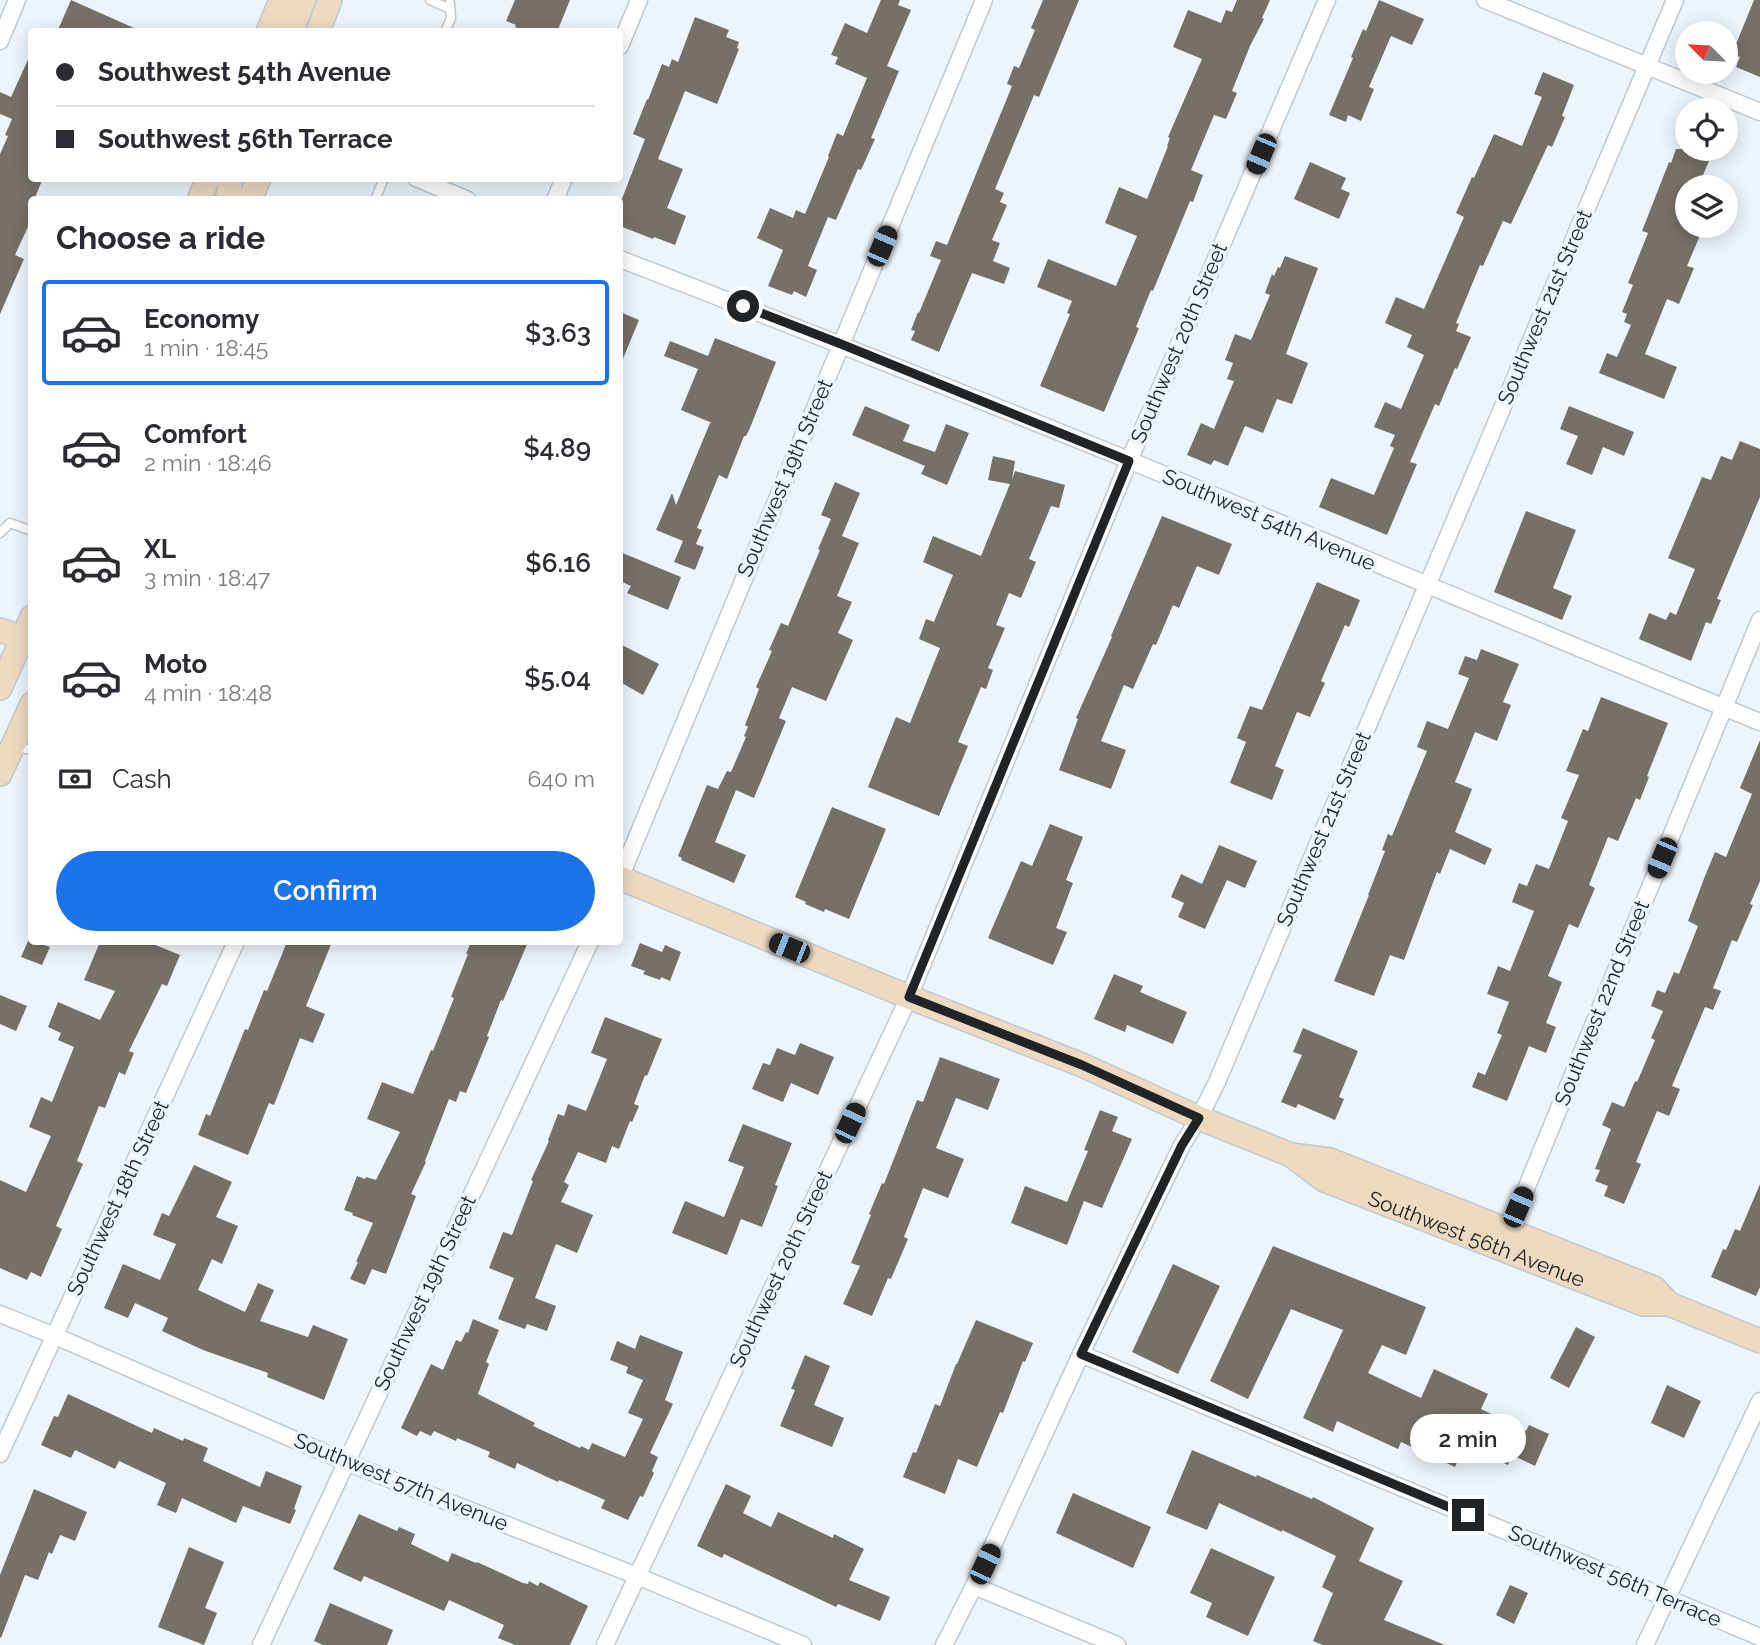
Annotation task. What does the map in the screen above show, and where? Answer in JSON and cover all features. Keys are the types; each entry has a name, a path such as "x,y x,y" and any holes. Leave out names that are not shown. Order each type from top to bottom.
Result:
{"street":[{"path":"0,41 17,0"},
{"path":"270,28 281,0"},
{"path":"293,28 304,0"},
{"path":"320,28 330,0"},
{"path":"623,39 639,0"},
{"name":"Southwest 19th Street","path":"623,871 984,0"},
{"name":"Southwest 20th Street","path":"605,1645 909,997 1129,461 1327,0"},
{"path":"1485,0 1760,112"},
{"name":"Southwest 21st Street","path":"944,1645 1182,1145 1199,1118 1222,1070 1675,0"},
{"path":"425,182 459,196"},
{"name":"Southwest 54th Avenue","path":"623,260 841,344 1760,722"},
{"name":"Southwest 22nd Street","path":"1509,1230 1760,621"},
{"path":"0,630 28,632"},
{"path":"0,688 28,634"},
{"path":"0,774 22,748 28,722"},
{"name":"Southwest 56th Avenue","path":"623,879 1082,1065 1199,1118 1291,1155 1330,1160 1654,1288 1669,1304"},
{"name":"Southwest 18th Street","path":"0,1454 235,945"},
{"name":"Southwest 19th Street","path":"261,1645 589,945"},
{"name":"Southwest 56th Avenue","path":"1291,1155 1324,1180 1643,1304 1669,1304 1760,1341"},
{"name":"Southwest 57th Avenue","path":"0,1314 346,1462 803,1645"},
{"name":"Southwest 56th Terrace","path":"1081,1354 1760,1637"},
{"path":"1645,1645 1760,1401"},
{"path":"974,1586 1117,1645"}],"lane":[{"path":"430,0 448,8 451,2"},
{"path":"447,28 451,18 451,2"},
{"path":"0,533 10,523 28,530"}],"building":[{"path":"71,0 134,28 59,28"},
{"path":"515,0 570,0 559,28 517,28 506,21"},
{"path":"881,0 900,0 898,5 911,10 887,66 899,71 871,138 875,139 861,170 858,169 836,220 828,217 808,266 817,270 806,297 794,291 792,295 768,286 783,250 757,238 770,208 793,218 796,210 805,214 837,133 843,136 867,78 835,64 838,57 831,55 845,23 867,33"},
{"path":"1043,0 1079,0 1039,97 1034,95 995,189 1004,193 1000,202 1007,205 992,240 1000,243 993,261 1010,268 1004,284 972,273 939,352 911,340 915,331 911,330 941,260 930,256 936,241 947,245 1012,86 1007,84 1014,66 1019,68 1035,30 1031,28"},
{"path":"1237,0 1270,0 1232,91 1237,93 1226,119 1214,115 1191,170 1203,175 1153,291 1151,290 1136,327 1139,328 1104,412 1040,386 1070,314 1067,313 1072,301 1037,287 1048,259 1116,286 1137,236 1105,223 1119,187 1147,199 1168,146 1168,137 1202,59 1173,47 1188,10 1221,23 1226,10 1232,12"},
{"path":"1379,0 1424,19 1412,45 1391,36 1369,87 1374,89 1361,121 1348,115 1346,122 1329,115 1363,29 1366,31"},
{"path":"1754,0 1760,0 1760,77 1738,68 1738,39"},
{"path":"695,17 729,30 726,37 739,42 739,49 717,104 685,91 658,159 683,169 667,208 686,216 675,245 623,227 623,196 645,139 633,134 647,99 662,64 669,67 672,59 678,62"},
{"path":"28,60 28,182 41,182 36,196 28,196 28,227 15,255 24,259 0,314 0,154 12,119 0,114 0,92 11,97"},
{"path":"1543,72 1574,85 1562,116 1565,117 1552,147 1548,145 1511,224 1503,221 1483,266 1480,265 1456,323 1459,324 1456,331 1471,337 1439,406 1435,404 1410,462 1417,464 1387,535 1319,507 1331,478 1374,495 1394,448 1390,446 1395,435 1374,427 1385,402 1401,409 1424,355 1407,347 1412,335 1385,323 1396,297 1424,309 1464,217 1456,213 1472,177 1474,178 1494,134 1522,146 1542,97 1534,94"},
{"path":"1675,152 1675,161 1709,161 1703,175 1675,175 1675,238 1699,238 1687,266 1694,268 1679,304 1667,299 1645,354 1677,367 1664,399 1599,373 1607,353 1617,357 1631,325 1624,322 1627,314 1622,312 1633,285 1628,283 1648,233 1642,231 1669,162 1671,163"},
{"path":"1310,162 1346,178 1341,189 1350,193 1339,219 1294,199"},
{"path":"1285,256 1318,268 1286,354 1308,363 1292,404 1277,399 1263,433 1245,426 1228,466 1214,460 1211,465 1187,455 1201,423 1214,429 1234,381 1227,379 1233,363 1225,360 1235,334 1251,340 1270,295 1265,293 1272,274 1274,276 1278,267 1280,268"},
{"path":"623,313 639,320 623,359"},
{"path":"715,338 776,362 727,479 719,475 697,528 702,530 696,544 704,547 695,570 674,562 683,541 656,530 672,493 676,505 712,423 681,410 698,369 664,356 670,341 708,356"},
{"path":"865,406 910,425 903,441 935,452 946,424 969,433 947,485 921,474 925,466 852,435"},
{"path":"1569,406 1634,432 1624,456 1603,447 1592,475 1566,464 1578,436 1560,429"},
{"path":"1740,441 1760,449 1760,497 1717,599 1721,600 1711,624 1706,622 1691,661 1639,639 1649,613 1666,620 1670,612 1676,615 1695,569 1668,558 1702,477 1711,480 1721,456 1732,460"},
{"path":"993,456 1015,461 1012,480 1015,471 1065,485 1059,508 1051,506 1029,559 1036,562 1021,598 1009,593 996,625 1005,628 988,668 993,670 986,689 981,687 958,742 968,746 939,816 868,787 896,717 910,723 940,648 919,639 926,619 934,622 953,575 923,562 933,536 981,556 1010,484 988,480"},
{"path":"835,482 860,493 842,536 859,543 837,596 852,602 838,633 853,640 826,701 792,687 779,718 786,721 754,798 736,790 715,842 746,855 734,883 681,860 678,856 707,785 718,789 727,771 731,772 746,737 744,736 748,727 745,725 759,689 756,687 772,651 769,650 781,623 788,626 831,519 821,515"},
{"path":"1526,511 1576,530 1553,588 1572,596 1562,620 1494,592"},
{"path":"1162,516 1232,544 1219,575 1197,566 1179,608 1173,605 1133,689 1124,685 1101,741 1126,750 1111,789 1059,770 1078,719 1076,718"},
{"path":"623,553 681,577 668,610 627,593 631,586 623,582"},
{"path":"1317,582 1360,600 1349,627 1345,625 1321,681 1325,683 1310,717 1297,712 1275,766 1284,770 1272,800 1230,783 1246,742 1237,738 1250,706 1262,710"},
{"path":"623,646 659,664 643,695 623,684"},
{"path":"1481,649 1519,664 1503,702 1511,705 1497,741 1475,732 1455,782 1472,789 1455,832 1492,849 1485,865 1450,849 1440,874 1437,872 1404,960 1390,955 1374,996 1334,981 1369,895 1385,851 1382,850 1388,834 1392,836 1427,751 1417,747 1427,721 1448,729 1469,678 1458,674 1465,656 1477,660"},
{"path":"1601,697 1668,723 1640,800 1636,798 1618,841 1608,837 1589,885 1595,888 1578,928 1569,924 1548,976 1562,982 1546,1023 1556,1027 1546,1053 1529,1046 1507,1101 1472,1087 1478,1072 1485,1075 1502,1035 1497,1033 1509,1002 1487,994 1498,966 1510,971 1534,911 1512,902 1519,883 1527,886 1536,864 1549,869 1568,821 1561,818 1579,775 1566,771 1583,729 1588,731"},
{"path":"1760,740 1760,881 1750,904 1753,905 1737,942 1732,940 1713,988 1721,991 1713,1010 1705,1007 1672,1086 1680,1089 1669,1116 1657,1111 1636,1162 1641,1164 1624,1204 1604,1196 1608,1186 1595,1181 1600,1170 1595,1169 1611,1129 1602,1125 1612,1102 1624,1107 1655,1040 1651,1038 1663,1011 1651,1006 1657,990 1665,993 1674,972 1679,974 1698,926 1688,921 1705,876 1715,852 1726,857 1752,794 1740,788"},
{"path":"832,807 886,829 849,919 825,909 824,912 795,897"},
{"path":"1050,824 1083,837 1066,880 1073,883 1056,928 1067,932 1053,965 988,938 1021,861 1032,866"},
{"path":"1219,845 1257,861 1245,888 1227,880 1205,929 1178,917 1184,903 1171,897 1181,874 1202,884"},
{"path":"28,941 28,945 50,947 42,965 21,957"},
{"path":"640,943 662,952 665,945 681,952 670,981 643,974 645,971 631,966"},
{"path":"99,945 155,945 180,955 167,986 162,984 129,1051 134,1053 125,1075 119,1072 105,1108 99,1106 77,1161 83,1164 56,1226 62,1229 41,1277 31,1272 27,1280 0,1268 0,1180 26,1192 51,1136 29,1127 41,1097 52,1102 74,1047 58,1040 61,1033 48,1027 58,1002 100,1020 115,991 84,980"},
{"path":"286,945 331,945 306,1006 325,1014 313,1043 300,1038 274,1105 269,1103 248,1155 198,1135 206,1114 210,1116 245,1029 248,1030 264,990 267,991"},
{"path":"470,945 527,945 503,1001 501,1000 466,1093 460,1091 456,1102 449,1099 411,1194 416,1196 386,1274 372,1269 365,1285 350,1279 373,1223 344,1210 357,1176 376,1180 400,1132 367,1119 382,1082 413,1094 454,998 451,997"},
{"path":"1114,974 1143,986 1140,992 1187,1012 1173,1044 1127,1025 1125,1032 1094,1019"},
{"path":"0,995 27,1006 16,1031 0,1024"},
{"path":"605,1017 662,1039 634,1104 639,1106 619,1149 612,1146 606,1163 578,1152 564,1182 569,1185 561,1202 593,1215 577,1253 556,1244 535,1298 556,1306 547,1331 527,1324 525,1329 498,1319 514,1278 489,1268 503,1232 512,1235 558,1114 564,1116 568,1104 586,1111 607,1059 591,1053"},
{"path":"1303,1028 1358,1051 1339,1097 1344,1099 1335,1120 1298,1104 1296,1108 1281,1102 1302,1055 1293,1052"},
{"path":"800,1043 834,1057 818,1095 791,1083 783,1102 752,1089 763,1063 770,1065 777,1048 795,1055"},
{"path":"940,1057 1000,1079 988,1110 956,1098 936,1148 964,1159 948,1198 923,1188 904,1237 908,1239 872,1316 843,1304 860,1266 851,1263 917,1100 923,1102"},
{"path":"1100,1110 1118,1117 1112,1131 1132,1139 1102,1208 1084,1201 1067,1245 1011,1223 1025,1186 1067,1202 1088,1151 1084,1150"},
{"path":"743,1124 792,1143 762,1227 741,1219 727,1255 672,1233 685,1201 724,1217 744,1167 728,1161"},
{"path":"194,1165 232,1182 216,1217 238,1226 222,1264 212,1259 198,1290 245,1312 258,1283 274,1290 260,1321 308,1337 313,1325 348,1339 324,1400 267,1377 268,1373 203,1350 162,1331 168,1318 135,1303 128,1318 104,1308 123,1264 160,1280 176,1244 153,1235 162,1213 169,1216"},
{"path":"1760,1184 1760,1287 1756,1296 1711,1277 1735,1229 1740,1231"},
{"path":"1273,1246 1426,1307 1406,1355 1382,1345 1368,1373 1421,1398 1434,1369 1488,1394 1481,1409 1526,1431 1529,1425 1549,1434 1535,1466 1512,1455 1508,1465 1465,1444 1455,1467 1401,1442 1398,1449 1337,1421 1333,1432 1303,1418 1343,1330 1291,1309 1248,1399 1210,1381"},
{"path":"1173,1264 1220,1286 1178,1374 1132,1352"},
{"path":"473,1319 499,1330 486,1362 489,1364 478,1394 535,1423 533,1426 580,1448 581,1446 589,1450 592,1443 625,1457 643,1419 628,1413 643,1380 626,1373 628,1367 610,1360 617,1341 635,1349 640,1335 683,1352 665,1400 673,1404 650,1453 658,1457 652,1471 654,1473 628,1520 601,1508 605,1500 517,1463 515,1469 488,1457 490,1452 457,1438 456,1441 434,1431 431,1436 420,1431 417,1436 401,1428 431,1364 443,1370 456,1340 461,1342"},
{"path":"976,1320 1033,1343 977,1467 958,1459 945,1494 903,1477 913,1452 916,1453 935,1404 940,1406"},
{"path":"1576,1327 1595,1337 1569,1388 1550,1378"},
{"path":"805,1355 830,1366 814,1405 844,1418 832,1447 780,1426 795,1390 791,1389"},
{"path":"1667,1385 1701,1401 1684,1438 1651,1423"},
{"path":"68,1394 152,1433 154,1428 183,1441 184,1438 208,1448 203,1461 260,1487 266,1471 302,1486 290,1524 243,1506 236,1523 182,1498 176,1513 157,1505 166,1483 119,1461 115,1469 75,1450 71,1458 41,1445"},
{"path":"1192,1450 1312,1499 1313,1497 1374,1528 1359,1561 1403,1581 1384,1620 1445,1645 1323,1645 1313,1641 1333,1593 1322,1587 1336,1556 1219,1503 1207,1530 1166,1513"},
{"path":"726,1484 751,1496 743,1513 771,1527 778,1512 833,1538 834,1534 864,1549 849,1580 890,1597 880,1621 838,1604 836,1607 724,1554 722,1558 697,1546"},
{"path":"34,1489 87,1512 75,1541 60,1535 52,1554 49,1552 38,1580 25,1575 1,1638 0,1575"},
{"path":"1073,1493 1151,1527 1133,1568 1056,1533"},
{"path":"359,1514 397,1531 399,1527 415,1534 411,1544 448,1562 452,1553 523,1583 528,1584 529,1581 538,1586 540,1582 588,1606 570,1645 515,1645 498,1638 504,1625 449,1600 444,1611 364,1576 361,1582 333,1569"},
{"path":"189,1547 224,1562 205,1608 217,1613 204,1645 158,1627"},
{"path":"1211,1548 1275,1577 1248,1636 1206,1617 1212,1603 1190,1593"},
{"path":"1510,1585 1528,1593 1514,1624 1496,1615"},
{"path":"330,1603 393,1630 387,1645 323,1645 314,1641"}],"route":[{"path":"743,306 1129,461 909,997 1082,1065 1199,1118 1182,1145 1081,1354 1468,1515"}]}
